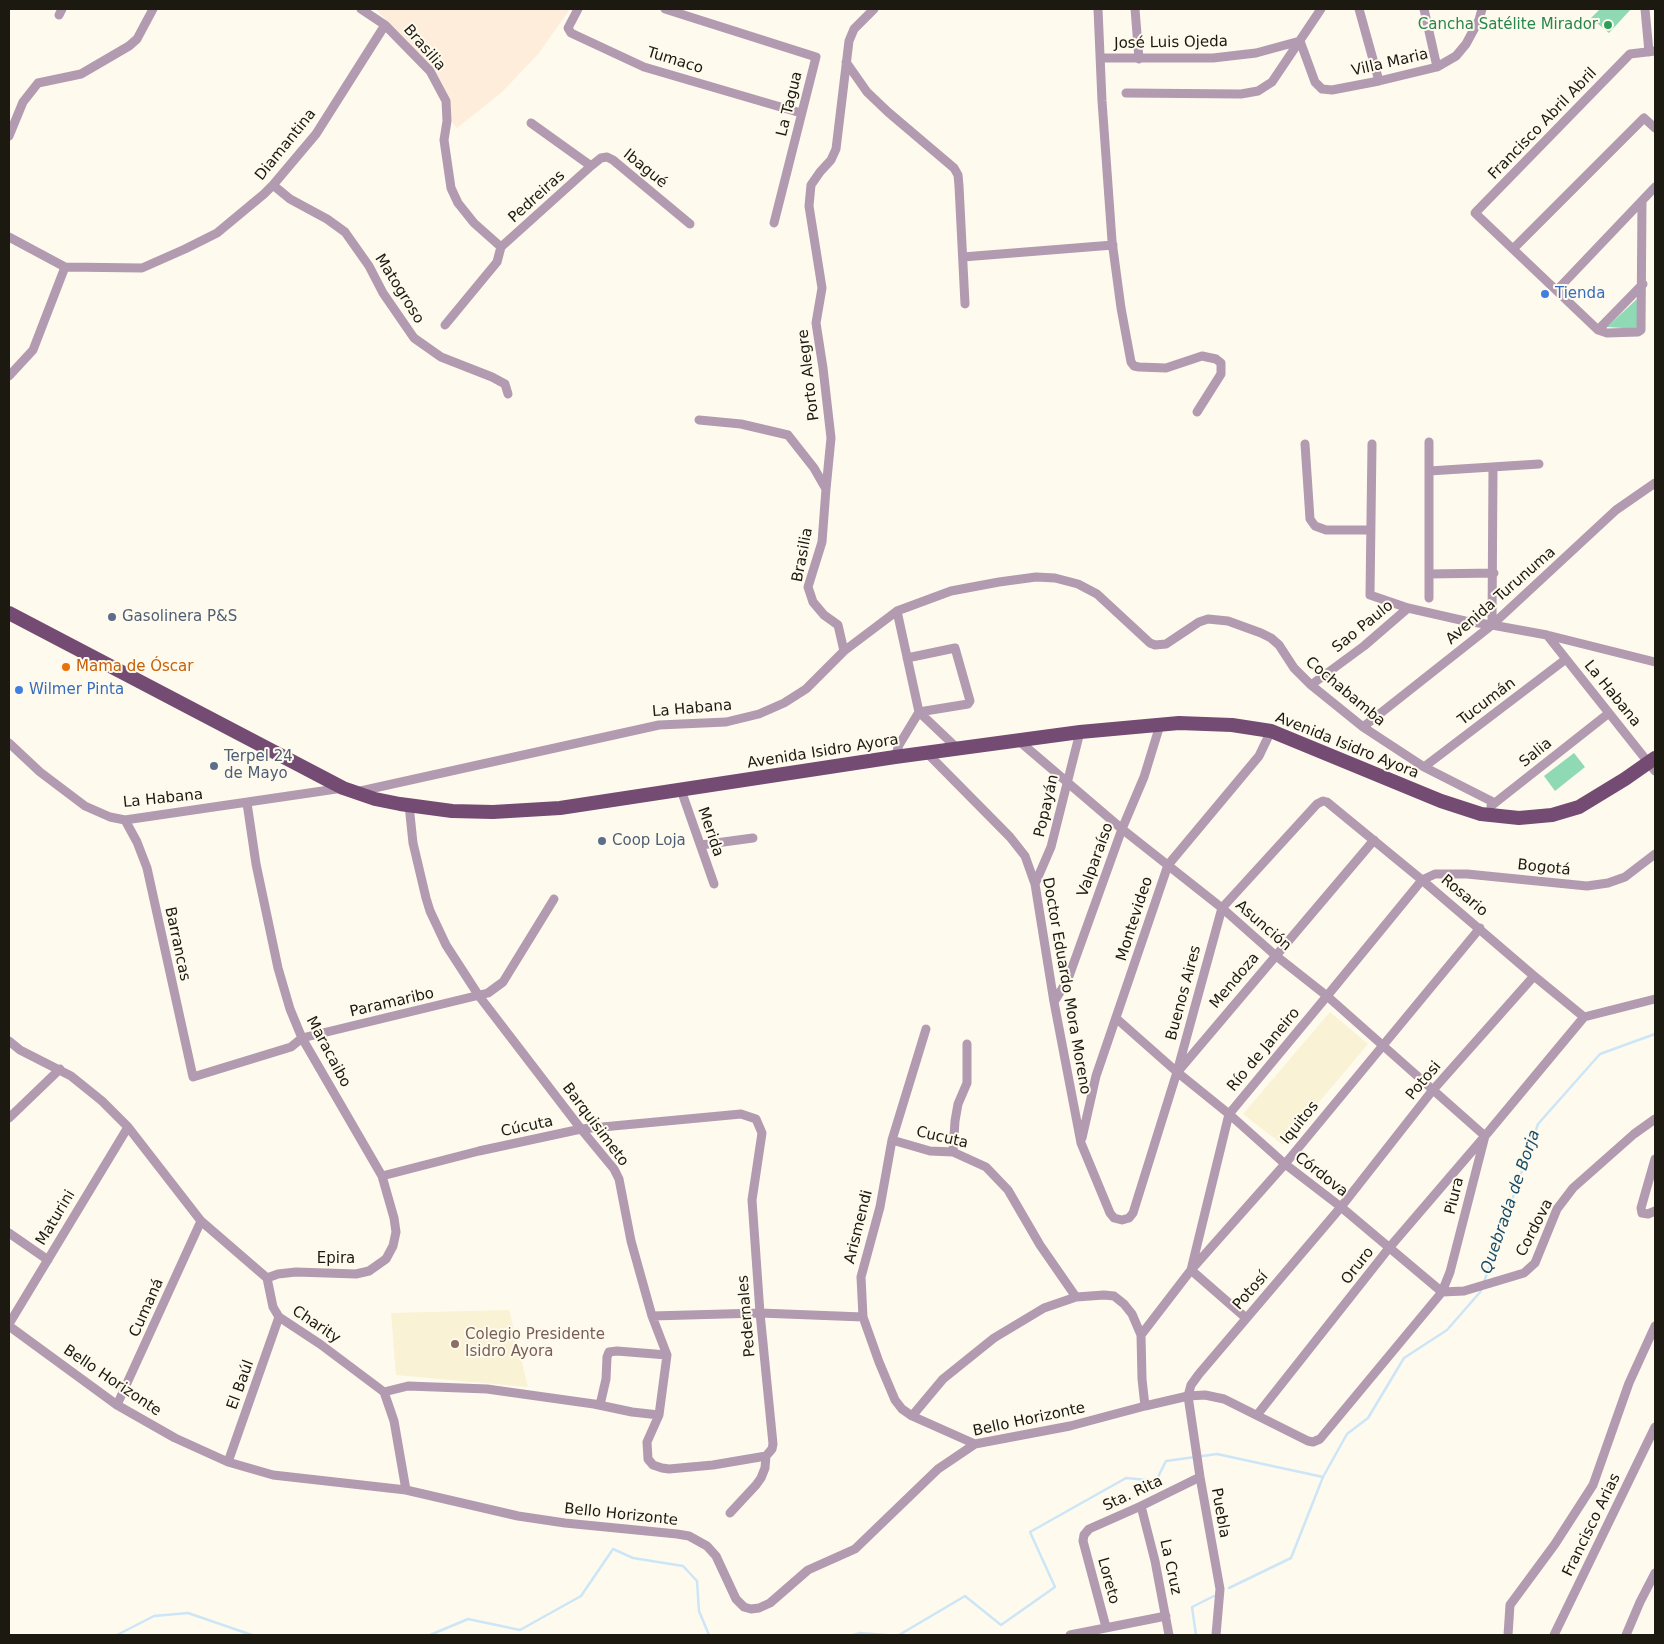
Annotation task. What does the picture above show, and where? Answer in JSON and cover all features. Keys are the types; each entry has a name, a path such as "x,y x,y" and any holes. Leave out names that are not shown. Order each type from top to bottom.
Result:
{"main road":[{"name":"Avenida Isidro Ayora","path":"9,613 349,790 375,799 409,806 452,811 529,811 895,757 1080,732 1207,723 1232,725 1271,732 1442,801 1481,814 1519,818 1552,815 1579,807 1653,764"}],"street":[{"path":"9,136 23,102 38,83 81,74 129,46 137,38 153,9"},
{"name":"Brasilia","path":"361,9 385,25 430,71 446,101 447,121 444,140 451,188 458,203 474,223 501,247"},
{"name":"Tumaco","path":"578,9 568,28 570,33 644,67 802,113"},
{"name":"La Tagua","path":"665,9 816,57 774,223"},
{"name":"Porto Alegre","path":"826,489 830,438 823,368 816,324 822,288 809,206 811,185 831,160 836,149 849,41 854,28 874,9"},
{"path":"1098,9 1113,245 1121,308 1132,364 1139,367 1170,368 1202,356 1216,359 1222,366 1218,378 1197,412"},
{"path":"1135,9 1139,59"},
{"path":"1126,93 1241,94 1258,91 1272,82 1321,9"},
{"path":"1359,9 1379,81"},
{"path":"1424,9 1436,67"},
{"name":"Villa Maria","path":"1300,41 1316,82 1322,89 1332,90 1436,67 1456,56 1466,44 1480,20 1482,9"},
{"path":"1644,9 1652,52"},
{"name":"Diamantina","path":"65,267 142,268 217,233 273,185 316,134 385,25"},
{"name":"José Luis Ojeda","path":"1100,58 1213,58 1256,53 1300,41"},
{"name":"Francisco Abril Abril","path":"1513,249 1475,213 1630,54 1652,52"},
{"path":"846,60 867,92 954,168 958,175 965,304"},
{"path":"1642,202 1643,284 1640,332 1607,333 1598,330 1513,249 1644,118 1655,128"},
{"path":"531,123 591,166"},
{"name":"Ibagué","path":"591,166 601,158 607,157 614,160 690,224"},
{"name":"Pedreiras","path":"501,247 591,166"},
{"name":"Matogroso","path":"273,185 290,199 327,219 345,232 369,266 388,300 414,338 441,357 492,377 504,384 508,394"},
{"path":"1557,290 1655,187"},
{"path":"9,237 65,267 34,350 9,376"},
{"path":"963,257 1113,245"},
{"path":"445,325 497,262 501,247"},
{"path":"1598,330 1643,284"},
{"path":"699,420 741,424 788,435 814,468 826,489"},
{"path":"1429,598 1430,442"},
{"path":"1305,444 1310,519 1315,526 1326,530 1370,530 1372,444"},
{"path":"1429,471 1539,464"},
{"path":"1492,624 1494,573 1493,468"},
{"name":"Avenida Turunuma","path":"1363,727 1492,624 1616,510 1655,484"},
{"name":"Brasilia","path":"826,489 822,542 808,587 814,602 824,615 838,625 844,651"},
{"name":"La Habana","path":"1370,530 1370,596 1408,608 1465,621 1492,624 1547,635 1655,662"},
{"path":"1429,574 1494,573"},
{"name":"Cochabamba","path":"999,582 1036,577 1055,578 1078,584 1097,594 1150,643 1155,645 1166,644 1199,622 1208,619 1228,621 1271,638 1310,685 1363,727 1424,767 1495,803"},
{"name":"La Habana","path":"9,743 40,772 85,806 110,817 125,820 349,790 659,725 726,722 758,714 784,703 806,689 844,651 897,611 951,592 999,582"},
{"name":"Sao Paulo","path":"1310,685 1364,646 1408,608"},
{"path":"897,611 919,712 958,749"},
{"name":"La Habana","path":"1547,635 1609,713 1653,764"},
{"path":"895,757 899,745 919,712 968,704 970,701 955,648 907,658"},
{"name":"Tucumán","path":"1424,767 1566,659"},
{"name":"Salia","path":"1481,814 1609,713"},
{"name":"Valparaíso","path":"1054,1002 1068,979 1122,829 1144,777 1160,725"},
{"name":"Popayán","path":"1035,884 1052,847 1066,782 1080,732"},
{"name":"Montevideo","path":"1081,1143 1096,1076 1168,865 1259,756 1271,732"},
{"name":"Asunción","path":"1019,741 1122,829 1222,908 1275,955 1328,996 1432,1091 1485,1136"},
{"name":"Doctor Eduardo Mora Moreno","path":"927,753 1010,837 1024,856 1035,884 1054,1002 1081,1143 1110,1213 1114,1218 1122,1220"},
{"name":"Merida","path":"681,790 714,884"},
{"name":"Rosario","path":"1323,801 1327,802 1374,840 1584,1017"},
{"name":"Buenos Aires","path":"1122,1220 1129,1218 1133,1213 1177,1072 1222,908 1318,804 1323,801"},
{"name":"Maracaibo","path":"247,803 256,864 278,968 290,1009 302,1038 382,1176 394,1218 396,1232 393,1246"},
{"name":"Barquisimeto","path":"409,806 413,843 430,911 446,945 478,996 581,1130 614,1169 619,1179 631,1241 652,1316 666,1356 659,1415 647,1442 648,1458 653,1465 662,1468 713,1465 766,1456"},
{"name":"Barrancas","path":"125,820 137,842 147,868 193,1077"},
{"path":"700,845 753,838"},
{"name":"Mendoza","path":"1177,1072 1374,840"},
{"name":"Bogotá","path":"1422,880 1435,874 1467,874 1587,886 1608,883 1625,877 1655,854"},
{"name":"Río de Janeiro","path":"1191,1270 1229,1114 1422,880"},
{"name":"Paramaribo","path":"193,1077 291,1047 302,1038 488,993 503,982 554,899"},
{"name":"Iquitos","path":"1141,1335 1191,1270 1284,1164 1480,928"},
{"name":"Potosi","path":"1341,1207 1432,1091 1534,976"},
{"path":"1584,1017 1655,999"},
{"name":"Piura","path":"1313,1442 1320,1439 1442,1292 1450,1272 1485,1136 1584,1017"},
{"name":"Córdova","path":"1116,1019 1229,1114 1284,1164 1341,1207 1442,1292"},
{"name":"Arismendi","path":"926,1029 892,1140 880,1207 861,1277 863,1317 878,1362 895,1400 902,1409 912,1416 975,1444"},
{"path":"9,1041 20,1050 71,1076 102,1101 128,1127 201,1221 267,1278"},
{"path":"953,1152 958,1104 967,1083 967,1044"},
{"path":"9,1118 60,1069"},
{"name":"Cúcuta","path":"382,1176 479,1151 581,1130 741,1114"},
{"name":"Pedernales","path":"730,1513 756,1486 765,1468 766,1456 770,1453 773,1444 760,1314 752,1200 762,1133 756,1119 741,1114"},
{"name":"Cordova","path":"1442,1292 1464,1291 1524,1273 1535,1263 1557,1210 1573,1188 1634,1134 1655,1119"},
{"name":"Maturini","path":"9,1325 128,1127"},
{"name":"Oruro","path":"1257,1416 1389,1248 1485,1136"},
{"name":"Cucuta","path":"892,1140 930,1151 953,1152 971,1158 986,1167 1008,1190 1040,1245 1076,1297"},
{"path":"1655,1159 1641,1208 1642,1213 1648,1214 1655,1211"},
{"name":"Potosí","path":"1188,1396 1191,1385 1199,1374 1341,1207"},
{"name":"Cumaná","path":"117,1405 201,1221"},
{"path":"9,1233 48,1260"},
{"name":"Epira","path":"267,1278 278,1274 296,1272 356,1274 370,1271 386,1259 393,1246"},
{"path":"1191,1270 1246,1318"},
{"name":"Charity","path":"267,1278 273,1307 279,1317 320,1344 384,1392"},
{"path":"912,1416 944,1379 994,1338 1044,1308 1076,1297 1104,1295 1119,1298 1132,1314 1141,1335 1145,1406"},
{"path":"652,1316 760,1314 863,1317"},
{"name":"El Baúl","path":"228,1462 279,1317"},
{"name":"Bello Horizonte","path":"9,1325 117,1405 164,1432 228,1462 273,1475 406,1490 518,1516 565,1524 689,1536 707,1546 716,1556 736,1599 744,1607 751,1609 770,1603 808,1570 855,1548 938,1469 975,1444 1070,1426 1188,1396 1205,1395 1224,1399 1313,1442"},
{"path":"1508,1635 1510,1605 1593,1485 1629,1383 1655,1326"},
{"path":"600,1405 606,1379 606,1357 609,1352 617,1350 666,1356"},
{"path":"406,1490 394,1421 384,1392 408,1386 487,1389 659,1415"},
{"name":"Puebla","path":"1188,1396 1220,1589 1216,1635"},
{"name":"Francisco Arias","path":"1554,1635 1655,1427"},
{"name":"Sta. Rita","path":"1084,1541 1084,1535 1089,1529 1200,1477"},
{"name":"La Cruz","path":"1141,1506 1155,1561 1169,1635"},
{"name":"Loreto","path":"1084,1541 1106,1628"},
{"path":"1626,1635 1655,1573"},
{"path":"1070,1635 1166,1616"}],"shaded area":[{"path":"376,9 570,9 539,53 502,92 457,128 452,122 449,101 409,46"},
{"path":"1330,1012 1368,1044 1283,1145 1243,1114"},
{"name":"Colegio Presidente Isidro Ayora","path":"509,1310 528,1387 396,1375 391,1313"}],"green space":[{"name":"Cancha Satélite Mirador","path":"1600,9 1631,9 1609,33 1591,18"},
{"path":"1638,298 1637,329 1607,327"},
{"path":"1574,753 1585,767 1555,791 1544,776"}],"waterway":[{"name":"Quebrada de Borja","path":"1484,1282 1538,1124 1600,1054 1655,1034"},
{"name":"Quebrada de Borja","path":"1229,1588 1291,1558 1323,1477 1347,1434 1368,1418 1404,1358 1447,1330 1481,1291"},
{"path":"899,1635 965,1596 1001,1625 1055,1587 1030,1532 1126,1478 1156,1481 1166,1461 1217,1454 1323,1477"},
{"path":"430,1635 468,1619 520,1630 581,1596 613,1549 633,1558 683,1566 697,1581 699,1611 709,1635"},
{"path":"1196,1635 1192,1607 1214,1596"},
{"path":"117,1635 154,1616 188,1613 252,1635"},
{"path":"853,1635 860,1633 887,1635"}],"place":[{"name":"Cancha Satélite Mirador","path":"1608,25"},
{"name":"Tienda","path":"1545,294"},
{"name":"Gasolinera P&S","path":"112,617"},
{"name":"Mama de Óscar","path":"66,667"},
{"name":"Wilmer Pinta","path":"19,690"},
{"name":"Terpel 24 de Mayo","path":"214,766"},
{"name":"Coop Loja","path":"602,841"},
{"name":"Colegio Presidente Isidro Ayora","path":"455,1344"}]}
